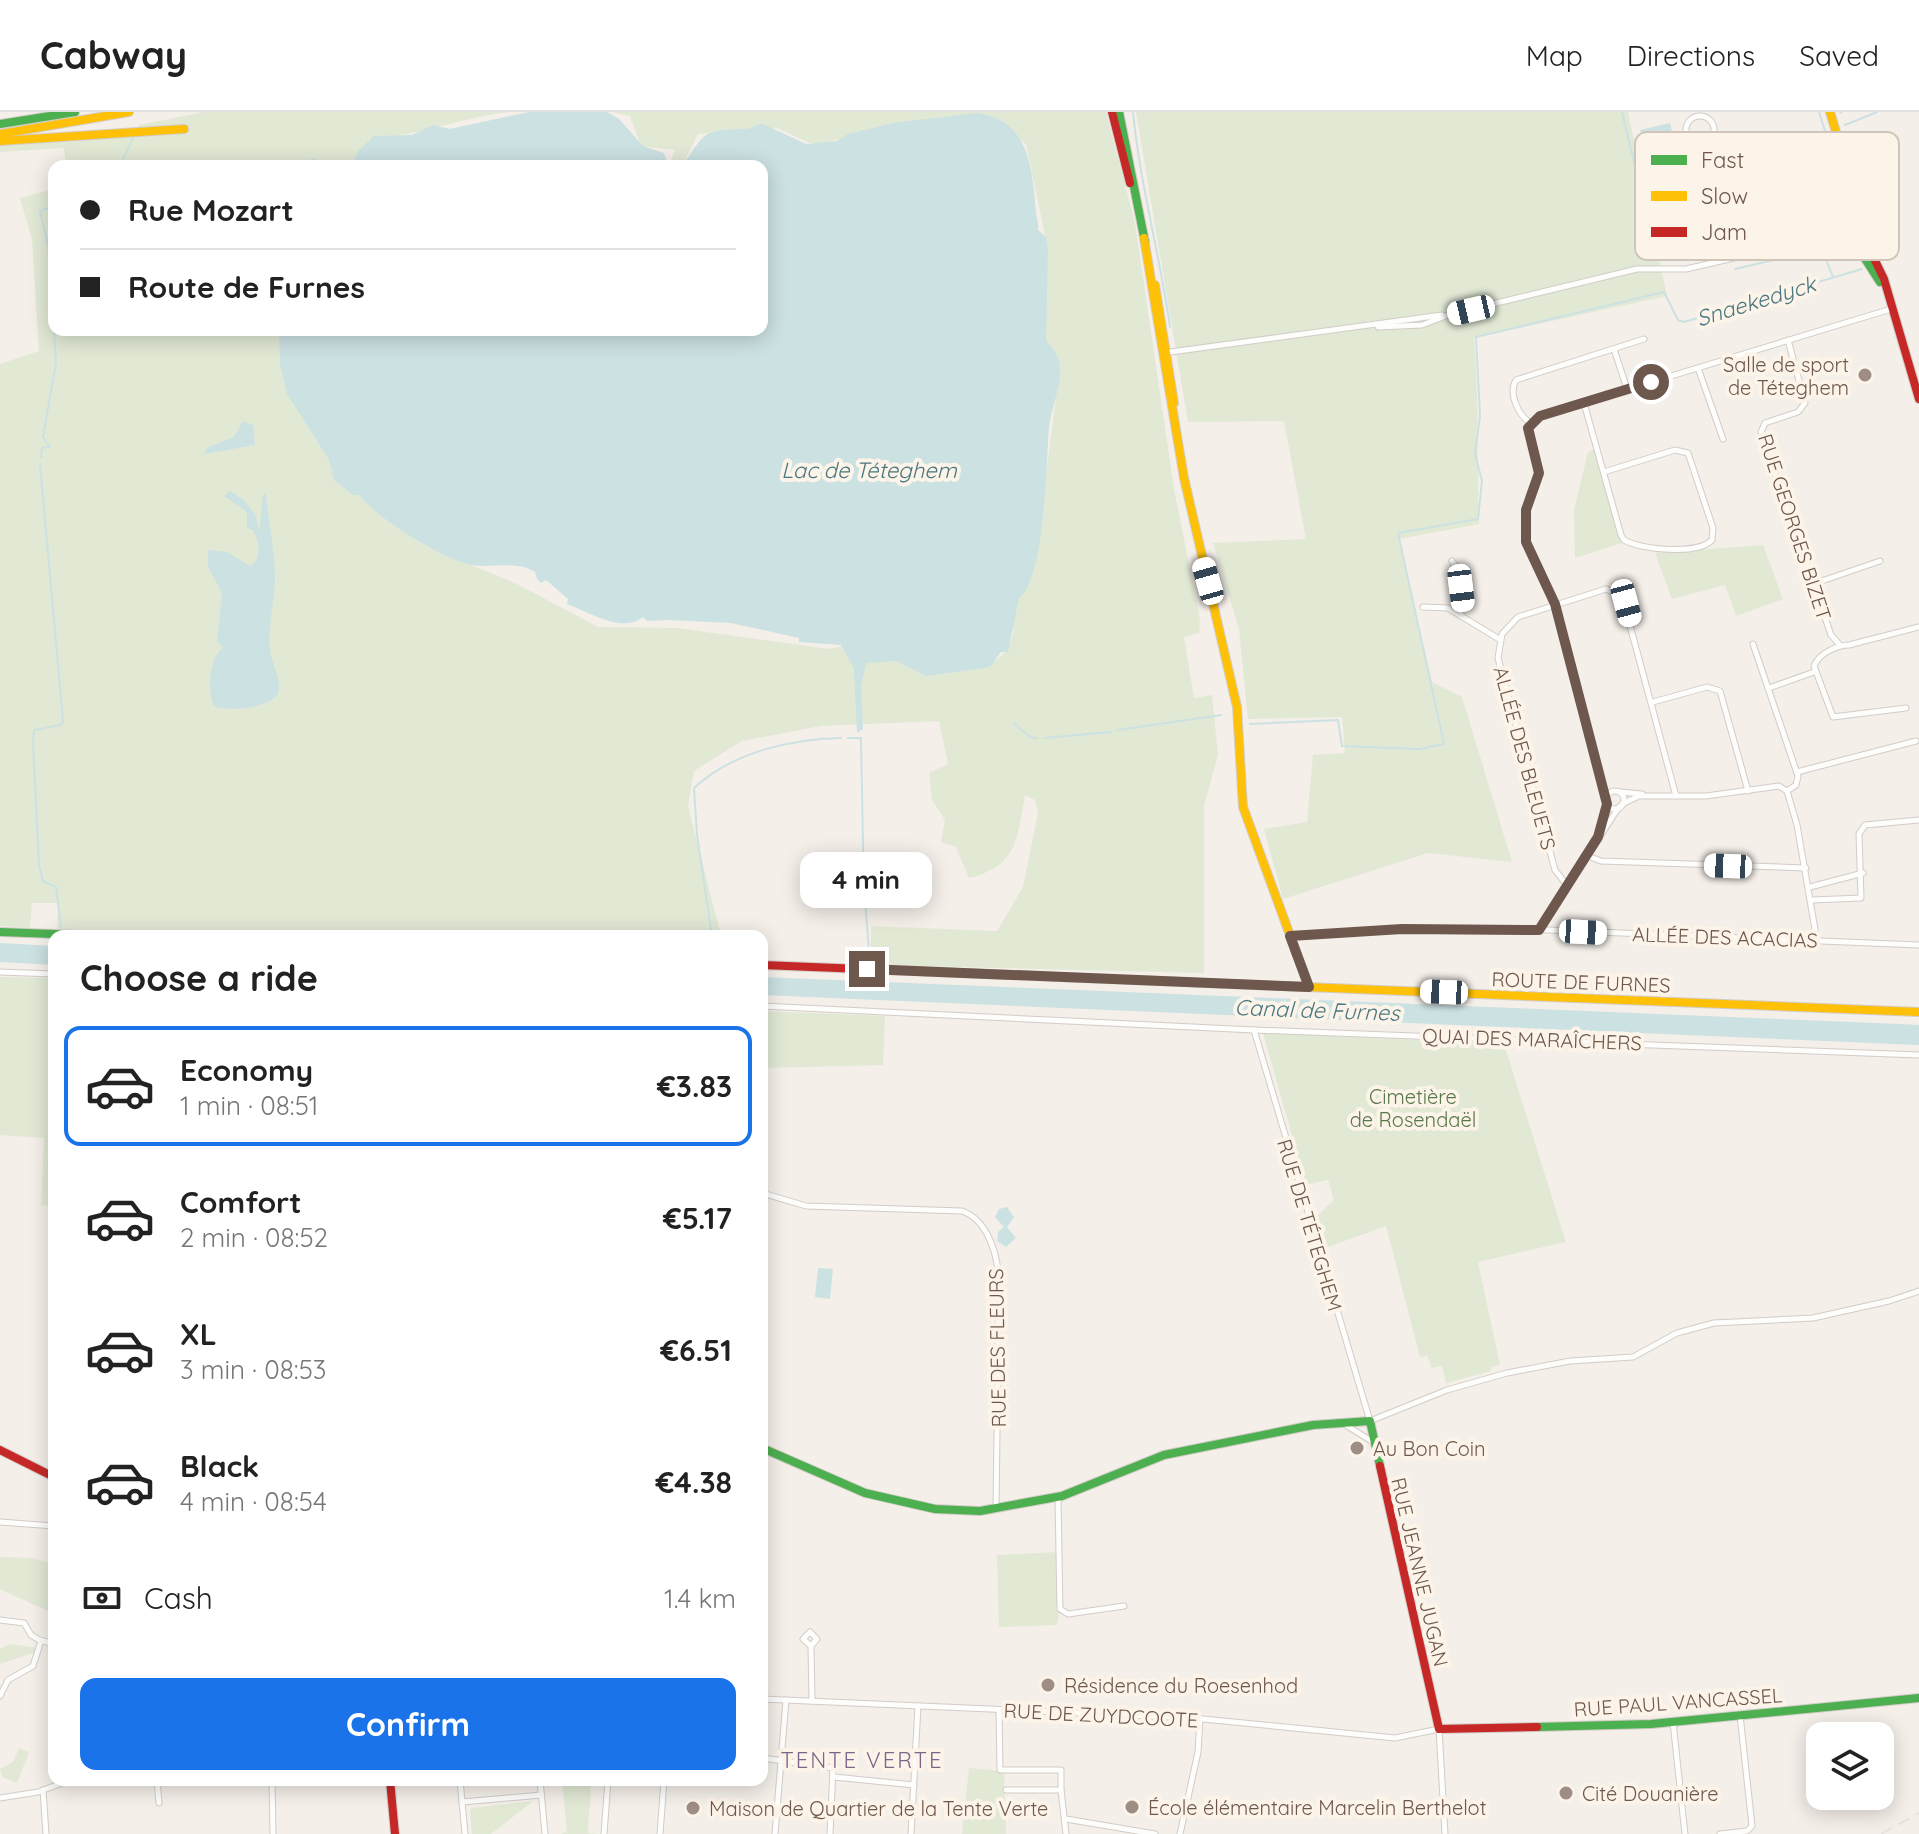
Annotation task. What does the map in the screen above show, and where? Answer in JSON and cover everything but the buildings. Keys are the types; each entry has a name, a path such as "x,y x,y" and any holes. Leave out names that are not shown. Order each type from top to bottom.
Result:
{"main road":[{"path":"0,124 75,112"},
{"path":"0,134 129,112"},
{"path":"1112,112 1141,220"},
{"path":"1119,112 1196,536 1236,700 1243,807 1309,987"},
{"path":"1830,112 1836,132"},
{"path":"0,141 184,129"},
{"path":"1866,260 1891,309"},
{"path":"1875,260 1884,279 1919,399"},
{"path":"0,932 48,934"},
{"name":"ROUTE DE FURNES","path":"768,965 1919,1012"},
{"path":"768,1451 842,1485 872,1495 948,1511 996,1509 1058,1498 1159,1457 1307,1426 1370,1421"},
{"name":"RUE JEANNE JUGAN","path":"1370,1421 1439,1729"},
{"path":"0,1450 48,1474"},
{"name":"RUE PAUL VANCASSEL","path":"1439,1729 1673,1722 1919,1698"},
{"path":"391,1786 395,1834"}],"street":[{"path":"1688,132 1687,127 1696,114 1710,120 1712,132"},
{"path":"1165,353 1378,327 1422,325 1451,314 1637,269 1682,270 1725,260"},
{"path":"1598,837 1607,801 1603,780 1555,604 1525,535 1526,510 1539,473 1528,432 1530,423 1540,416 1891,309"},
{"path":"1530,423 1518,410 1512,389 1516,380 1644,339"},
{"name":"RUE GEORGES BIZET","path":"1788,340 1805,403 1800,411 1765,423 1761,432 1831,635 1839,644"},
{"path":"1614,349 1627,389"},
{"path":"1698,368 1723,439"},
{"path":"1584,403 1604,472 1625,541 1662,549 1703,547 1712,540 1713,528 1688,453 1675,450 1604,472"},
{"path":"1452,561 1459,571 1461,614"},
{"path":"1813,584 1880,561"},
{"name":"ALLÉE DES BLEUETS","path":"1566,884 1558,877 1551,856 1498,660 1499,639 1515,618 1606,589 1622,596 1676,796"},
{"path":"1423,607 1443,607 1461,614 1499,639"},
{"path":"1906,708 1834,718 1827,711 1814,672 1818,658 1839,644 1849,645 1919,627"},
{"path":"1753,644 1797,772 1797,783 1787,791"},
{"path":"1769,688 1814,672"},
{"path":"1653,702 1709,687 1720,691 1748,791"},
{"path":"1797,772 1916,741"},
{"path":"1603,780 1623,796 1621,806"},
{"path":"1616,791 1676,796 1779,786 1787,791 1806,868 1817,941"},
{"path":"1607,801 1616,791"},
{"path":"1539,930 1585,855 1621,806 1636,796 1650,795"},
{"path":"1607,801 1621,806"},
{"path":"1812,900 1859,899 1863,873 1859,834 1863,827 1919,820"},
{"path":"1585,855 1601,861 1806,868"},
{"path":"1809,887 1863,873"},
{"name":"ALLÉE DES ACACIAS","path":"1290,936 1402,929 1539,930 1919,944"},
{"path":"0,972 48,974"},
{"name":"QUAI DES MARAÎCHERS","path":"768,1006 1254,1030 1919,1055"},
{"name":"RUE DE TÉTEGHEM","path":"1254,1030 1370,1421"},
{"name":"RUE DES FLEURS","path":"768,1195 806,1206 962,1211 979,1222 991,1245 999,1279 996,1509"},
{"path":"1370,1421 1457,1387 1507,1373 1575,1361 1633,1357 1677,1333 1714,1323 1813,1318 1919,1291"},
{"path":"1344,1424 1359,1430 1375,1444"},
{"path":"1058,1498 1060,1609 1068,1614 1124,1606"},
{"path":"0,1522 48,1526"},
{"path":"0,1620 24,1623 31,1635 48,1642"},
{"path":"0,1696 6,1682 30,1669 40,1640"},
{"path":"811,1646 812,1701"},
{"name":"RUE DE ZUYDCOOTE","path":"768,1699 1200,1719 1395,1738 1439,1729"},
{"path":"775,1834 786,1700"},
{"path":"911,1834 918,1706"},
{"path":"999,1710 1000,1770 1061,1770 1061,1811 1066,1819 1066,1834"},
{"path":"1720,1834 1751,1829 1740,1714"},
{"path":"1180,1834 1198,1752 1200,1719"},
{"path":"1673,1722 1685,1834"},
{"path":"1439,1729 1445,1834"},
{"path":"768,1759 829,1765 834,1769 830,1834"},
{"path":"834,1777 914,1785"},
{"path":"0,1798 54,1786"},
{"path":"158,1786 159,1803"},
{"path":"272,1786 273,1834"},
{"path":"461,1786 465,1834"},
{"path":"540,1786 545,1834"},
{"path":"604,1834 608,1786"},
{"path":"660,1834 664,1786"},
{"path":"43,1790 46,1834"},
{"path":"1006,1790 1061,1790"},
{"path":"462,1802 541,1795"},
{"path":"1066,1819 1155,1834"}],"green space":[{"path":"204,112 511,112 369,140 360,160 65,160 64,148 0,152 0,145 132,134 139,125"},
{"path":"612,112 1106,112 1135,223 1174,489 1200,620 1199,633 1184,637 1194,698 1212,695 1218,755 1204,806 1204,973 871,965 871,926 997,931 1023,887 1038,813 1035,800 1025,795 1012,848 1006,858 985,873 969,878 956,847 941,842 945,820 932,800 929,773 948,764 939,721 821,726 742,741 694,771 688,806 719,930 57,929 58,903 32,903 30,928 0,926 0,364 39,351 32,240 20,198 48,191 48,336 289,336 395,525 428,547 517,584 598,627 677,628 829,649 849,645 984,666 1005,652 1014,629 980,597 1036,554 1059,372 1042,346 1048,250 1026,144 985,115 906,125 814,145 777,128 698,134 685,160 671,160 675,150 641,146 630,116"},
{"path":"1136,112 1628,112 1635,145 1635,260 1659,260 1667,296 1474,338 1479,524 1399,539 1432,682 1462,697 1512,862 1428,853 1283,899 1264,829 1307,822 1313,755 1345,753 1342,717 1248,719 1239,629 1213,543 1306,539 1284,421 1188,422"},
{"path":"1596,449 1622,543 1575,558 1574,510 1588,452"},
{"path":"1763,545 1783,599 1736,616 1725,585 1672,599 1655,553"},
{"path":"0,977 48,978 48,1206 41,1205 44,1138 0,1135"},
{"path":"768,1011 885,1016 883,1065 768,1068"},
{"name":"Cimetière de Rosendaël","path":"1263,1033 1504,1044 1566,1242 1478,1262 1500,1365 1491,1367 1491,1371 1446,1383 1442,1366 1432,1368 1427,1356 1420,1357 1386,1226 1325,1248 1316,1217 1334,1200 1328,1180 1306,1185"},
{"path":"1060,1552 1063,1590 1057,1625 999,1627 997,1555"},
{"path":"0,1557 32,1558 48,1562 48,1611 0,1589"},
{"path":"10,1644 37,1648 33,1653 0,1664 0,1649"},
{"path":"19,1748 29,1752 17,1783 2,1777 0,1769 13,1762"},
{"path":"969,1768 1004,1771 1006,1834 962,1834"},
{"path":"563,1786 590,1786 588,1833 599,1834 560,1834 567,1832"},
{"path":"533,1801 491,1834 472,1834 472,1808"}],"water":[{"path":"529,112 607,112 619,119 643,146 664,153 667,160 353,160 374,136 412,135 433,125 450,129"},
{"name":"Lac de Téteghem","path":"977,113 995,117 1018,136 1030,163 1038,230 1046,237 1048,249 1046,340 1059,361 1059,386 1050,420 1039,545 1028,587 1019,598 1008,652 1001,652 990,667 926,676 896,661 866,663 861,687 863,729 857,733 854,668 841,645 799,642 799,638 731,623 647,621 643,617 635,622 616,622 567,604 568,599 546,580 541,583 535,572 527,568 460,562 395,526 359,495 353,495 334,480 329,460 287,394 280,364 279,336 768,336 768,160 686,160 711,132 747,129 763,124 806,144 837,141 848,134 893,123"},
{"path":"1670,123 1672,132 1640,132"},
{"path":"243,421 253,425 255,445 204,454 207,448 234,437"},
{"path":"230,491 244,500 256,516 259,533 263,495 266,493 275,570 270,648 279,685 277,695 265,703 237,709 213,706 211,698 212,667 223,647 217,642 222,593 208,567 208,550 227,552 250,566 257,559 259,550 253,530 247,528 247,512 224,496"},
{"path":"0,943 48,946 48,965 0,962"},
{"name":"Canal de Furnes","path":"768,977 1919,1025 1919,1045 768,995"},
{"path":"1007,1207 1014,1217 1007,1227 1016,1238 1006,1247 997,1241 998,1232 1004,1227 995,1217 999,1209"},
{"path":"818,1268 833,1269 830,1299 815,1297"}],"waterway":[{"path":"1133,112 1170,327"},
{"name":"Snaekedyck","path":"1622,112 1635,166"},
{"path":"1819,112 1825,132"},
{"path":"1845,125 1877,112"},
{"path":"123,160 133,138"},
{"path":"48,208 40,211 48,245"},
{"path":"1735,269 1773,260"},
{"path":"1826,260 1833,277"},
{"path":"1250,724 1338,720 1342,746 1419,749 1444,744 1398,533 1478,519 1482,481 1475,454 1480,416 1476,337 1664,292 1678,320 1684,322 1862,269"},
{"path":"41,457 42,448 50,447 43,437 56,363 54,336"},
{"path":"40,464 63,721 61,725 34,730 33,742 39,865 43,881 56,887 61,928"},
{"path":"1118,730 1221,715"},
{"path":"1014,723 1030,737 1037,738"},
{"path":"1044,738 1111,732"},
{"path":"711,930 697,835 694,788 726,765 763,750 802,741 841,738"},
{"path":"848,738 861,738 864,894"},
{"path":"865,901 870,963"}],"railway":[{"path":"1881,1834 1919,1813"}],"traffic: fast":[{"path":"0,124 75,112"},
{"path":"1119,112 1145,242"},
{"path":"1866,260 1880,282"},
{"path":"0,932 48,934"},
{"path":"768,1451 865,1493 935,1509 980,1511 1062,1496 1164,1455 1313,1425 1370,1421 1380,1466"},
{"path":"1537,1727 1651,1724 1919,1698"}],"traffic: slow":[{"path":"0,134 129,112"},
{"path":"1830,112 1836,132"},
{"path":"0,141 184,129"},
{"path":"1144,238 1184,478 1237,707 1243,807 1309,987"},
{"path":"1155,285 1174,403"},
{"path":"1157,981 1919,1012"}],"traffic: jam":[{"path":"1112,112 1130,183"},
{"path":"1875,260 1884,279 1919,399"},
{"path":"768,965 1157,981"},
{"path":"0,1450 48,1474"},
{"path":"1380,1466 1439,1729 1537,1727"},
{"path":"391,1786 395,1834"}],"place":[{"name":"Salle de sport de Téteghem","path":"1865,375"},
{"name":"Au Bon Coin","path":"1357,1448"},
{"name":"Résidence du Roesenhod","path":"1048,1685"},
{"name":"Cité Douanière","path":"1566,1793"},
{"name":"École élémentaire Marcelin Berthelot","path":"1132,1807"},
{"name":"Maison de Quartier de la Tente Verte","path":"693,1808"}],"district":[{"name":"TENTE VERTE","path":"862,1760"}],"route":[{"path":"867,969 1309,987 1290,936 1315,932 1402,929 1539,930 1598,837 1605,821 1607,804 1555,604 1526,542 1526,510 1539,473 1528,428 1540,416 1651,382"}]}
